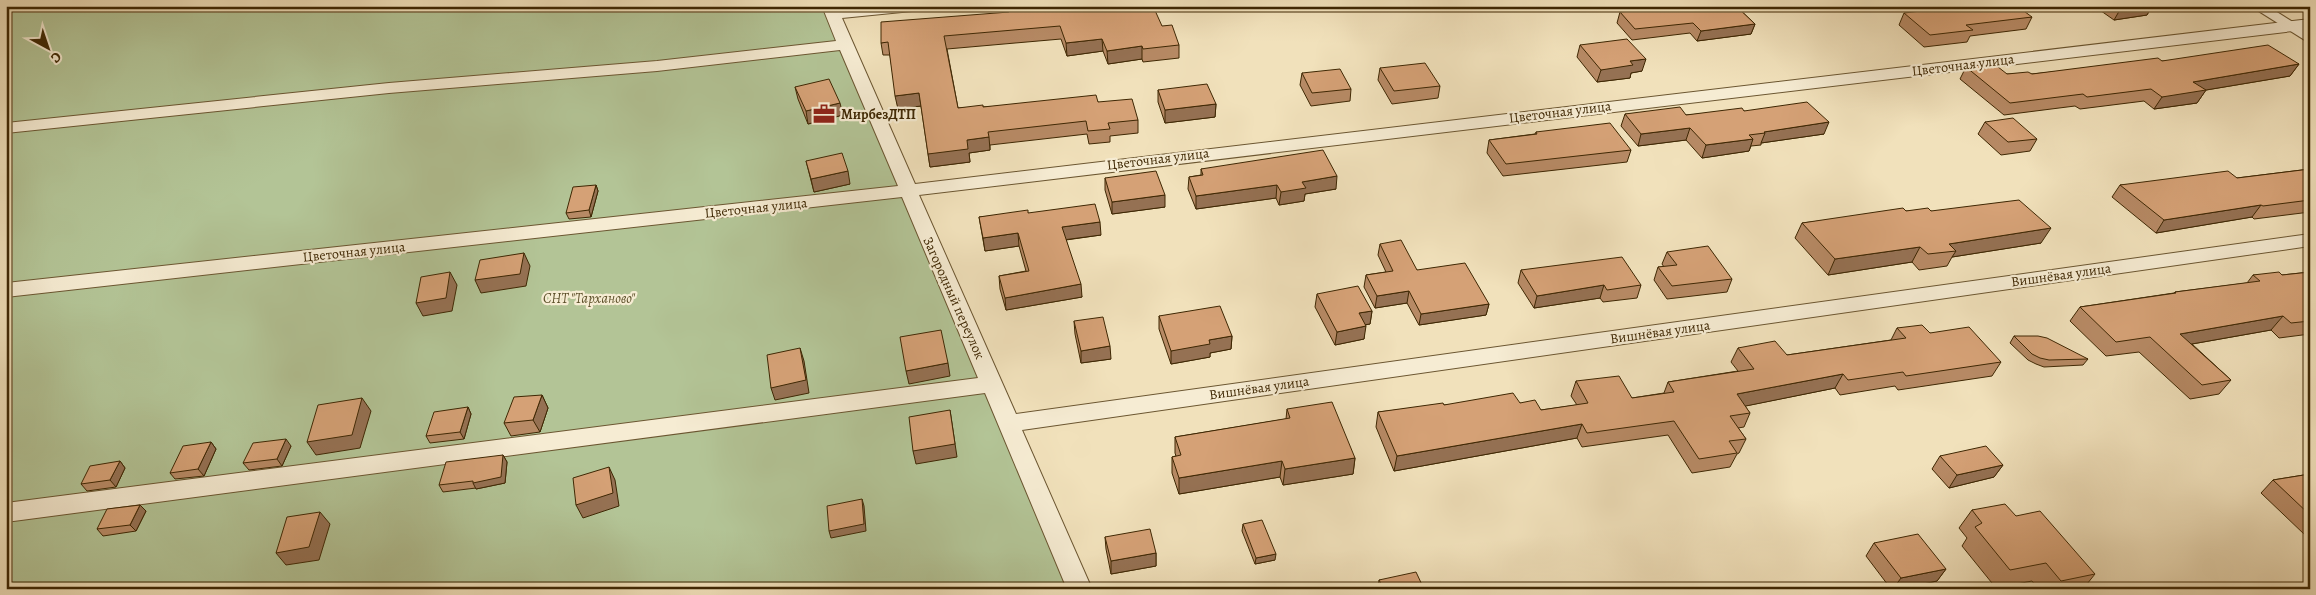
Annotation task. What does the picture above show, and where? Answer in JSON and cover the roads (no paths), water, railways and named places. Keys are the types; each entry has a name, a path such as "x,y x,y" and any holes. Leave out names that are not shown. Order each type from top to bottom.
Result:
{"street":[{"path":"831,10 912,6"},
{"name":"Загородный переулок","path":"831,10 906,189 1010,423 1080,589"},
{"name":"Цветочная улица","path":"6,290 826,200 906,189 2310,24"},
{"path":"6,128 389,88 657,66 846,45"},
{"name":"Вишнёвая улица","path":"1010,423 2310,240"},
{"path":"6,513 993,384"}],"lane":[{"path":"2259,6 2310,38"}],"place":[{"name":"МирбезДТП","path":"824,114"}],"park label":[{"name":"СНТ \"Тарханово\"","path":"589,298"}]}
